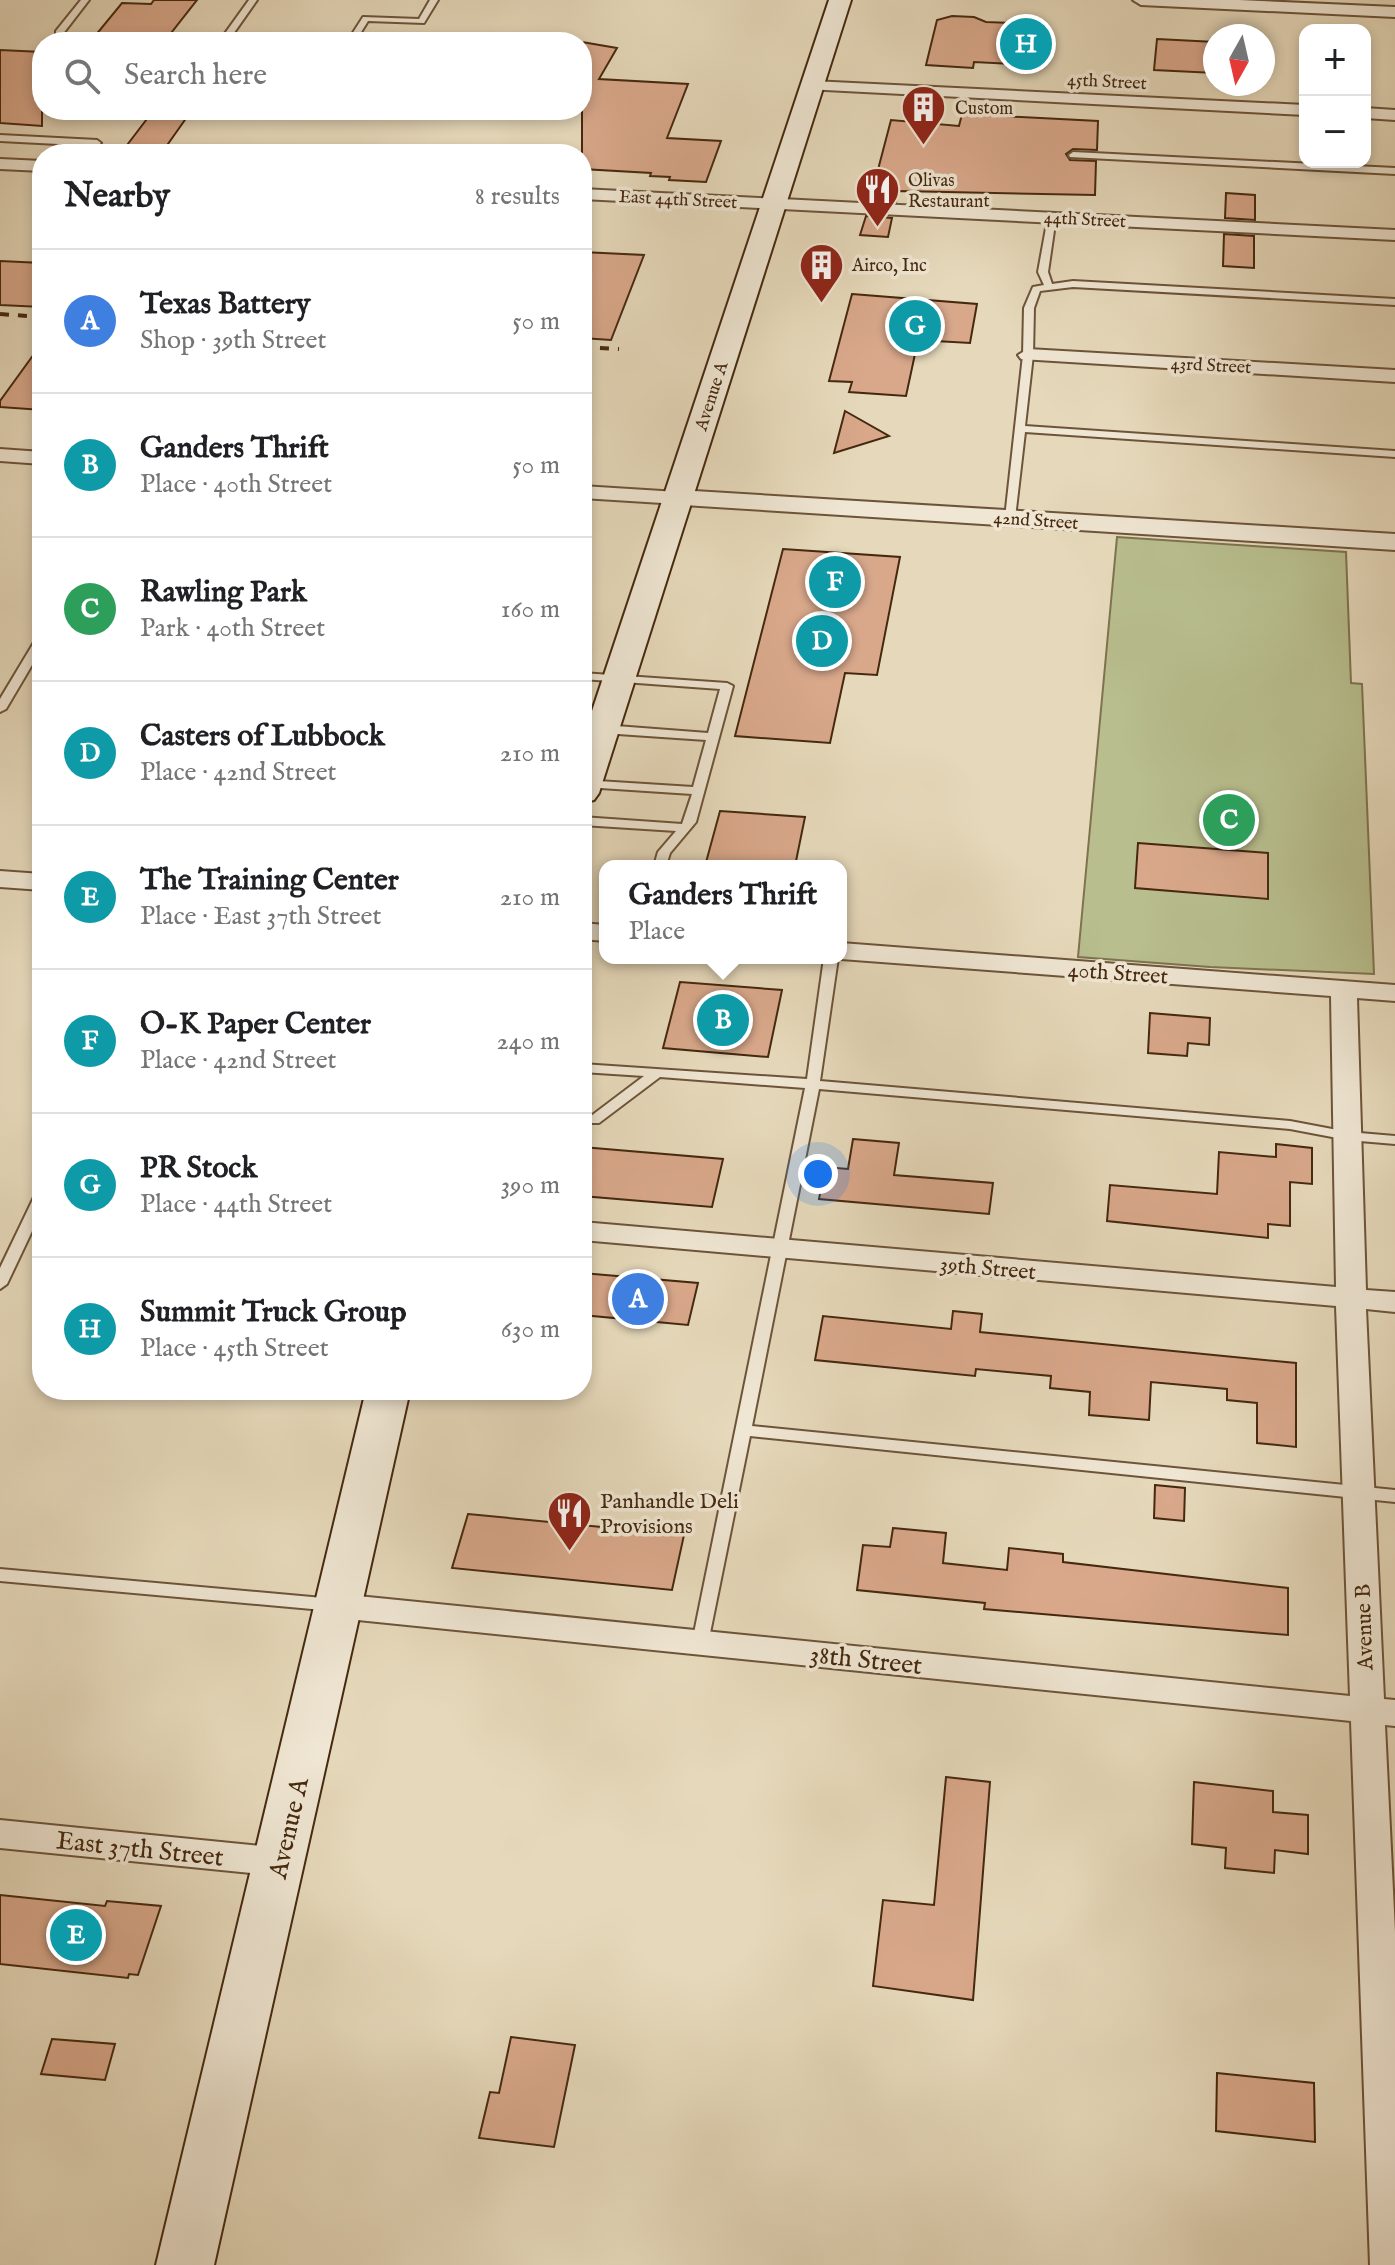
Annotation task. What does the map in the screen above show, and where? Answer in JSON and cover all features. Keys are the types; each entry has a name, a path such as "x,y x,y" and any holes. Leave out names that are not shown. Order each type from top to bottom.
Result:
{"main road":[{"name":"Avenue A","path":"592,763 840,0"},
{"name":"Avenue A","path":"185,2265 281,1862 386,1400"}],"street":[{"path":"1141,0 1395,12"},
{"name":"45th Street","path":"812,86 1299,110"},
{"path":"1371,113 1395,115"},
{"path":"0,164 32,166"},
{"name":"East 44th Street","path":"592,194 774,203"},
{"name":"44th Street","path":"774,203 1395,235"},
{"name":"43rd Street","path":"1028,355 1395,376"},
{"path":"0,455 32,457"},
{"path":"592,493 678,498"},
{"name":"42nd Street","path":"678,498 1395,542"},
{"path":"0,879 32,881"},
{"name":"40th Street","path":"847,951 1395,993"},
{"name":"Avenue B","path":"1344,990 1358,1492 1381,1711 1390,2265"},
{"name":"39th Street","path":"592,1232 1395,1302"},
{"name":"38th Street","path":"338,1606 1381,1711"},
{"name":"East 37th Street","path":"0,1834 281,1862"}],"lane":[{"path":"60,32 85,0"},
{"path":"230,32 253,0"},
{"path":"358,32 366,19 421,21 434,0"},
{"path":"0,138 97,143"},
{"path":"1073,155 1395,171"},
{"path":"1049,287 1043,272 1052,217"},
{"path":"1010,518 1028,355 1029,308 1036,289 1073,284 1395,302"},
{"path":"1020,429 1395,454"},
{"path":"0,709 32,656"},
{"path":"592,677 727,686 690,822 664,852 662,860"},
{"path":"603,729 713,737"},
{"path":"592,788 698,791"},
{"path":"592,822 685,828"},
{"path":"700,1643 813,1084 830,964"},
{"path":"592,1069 813,1084 1290,1125 1348,1136 1395,1140"},
{"path":"592,1120 657,1073"},
{"path":"0,1284 32,1216"},
{"path":"744,1430 1395,1496"},
{"path":"0,1575 338,1606"}],"green space":[{"path":"1117,537 1346,552 1351,683 1362,684 1374,974 1210,967 1078,957"}],"building":[{"path":"154,0 197,0 172,32 98,32 122,3 151,4"},
{"path":"952,16 974,17 986,22 1040,24 1033,65 974,62 973,68 926,65 937,20"},
{"path":"1157,39 1203,41 1203,72 1154,70"},
{"path":"592,44 617,48 599,79 688,84 667,138 721,141 706,182 669,180 670,177 650,176 651,173 592,170 592,144 582,144 582,120 592,120"},
{"path":"0,50 32,52 32,120 42,120 42,126 0,123"},
{"path":"962,114 1098,121 1097,150 1073,149 1066,154 1070,160 1096,161 1095,195 899,191 896,202 870,200 891,120 959,126"},
{"path":"146,120 185,120 168,144 128,144"},
{"path":"1226,193 1255,195 1255,220 1225,218"},
{"name":"Olivas Restaurant","path":"866,216 892,218 888,237 860,235"},
{"path":"1224,234 1254,236 1254,268 1223,266"},
{"path":"592,252 644,255 611,340 592,339"},
{"path":"0,261 32,263 32,307 0,305"},
{"path":"852,294 977,304 970,343 918,340 906,396 849,392 852,382 829,381"},
{"path":"32,357 32,409 0,407 0,401"},
{"path":"845,411 889,436 834,453"},
{"path":"783,549 900,557 877,675 845,673 830,743 735,736"},
{"path":"720,811 805,817 796,860 707,860"},
{"path":"1138,843 1268,853 1268,899 1135,888"},
{"path":"680,982 782,990 768,1057 663,1048"},
{"path":"1150,1013 1210,1018 1209,1045 1188,1043 1187,1056 1148,1053"},
{"path":"853,1139 899,1143 894,1175 993,1183 989,1214 819,1199 825,1167 848,1169"},
{"path":"1276,1144 1312,1148 1312,1184 1290,1182 1290,1226 1268,1224 1268,1238 1107,1221 1110,1185 1217,1194 1219,1152 1276,1157"},
{"path":"592,1148 723,1159 712,1207 592,1197"},
{"path":"592,1274 698,1283 688,1325 592,1316"},
{"path":"953,1311 982,1314 980,1332 1296,1363 1296,1447 1257,1443 1257,1403 1227,1400 1227,1389 1151,1382 1149,1420 1089,1415 1090,1392 1050,1388 1051,1376 976,1369 975,1376 815,1360 823,1316 951,1329"},
{"path":"1155,1485 1185,1488 1184,1521 1154,1518"},
{"name":"Panhandle Deli Provisions","path":"468,1514 684,1535 672,1590 452,1568"},
{"path":"893,1528 946,1533 943,1563 1007,1570 1009,1548 1063,1554 1063,1562 1288,1588 1288,1635 984,1609 985,1603 857,1590 863,1545 890,1547"},
{"path":"946,1777 990,1782 973,2000 873,1986 883,1900 934,1905"},
{"path":"1194,1782 1273,1791 1273,1812 1308,1815 1308,1854 1275,1850 1274,1873 1225,1868 1226,1848 1192,1844"},
{"path":"0,1895 105,1906 107,1901 161,1906 138,1975 129,1974 128,1978 0,1964"},
{"path":"511,2037 575,2045 554,2147 479,2138 490,2092 499,2093"},
{"path":"52,2039 115,2044 105,2080 41,2074"},
{"path":"1217,2073 1314,2083 1315,2142 1216,2131"}],"railway":[{"path":"0,314 32,316"},
{"path":"592,348 619,349"}],"place":[{"name":"Summit Truck Group","path":"1026,44"},
{"name":"Custom","path":"924,147"},
{"name":"Olivas Restaurant","path":"877,229"},
{"name":"Airco, Inc","path":"821,304"},
{"name":"PR Stock","path":"915,326"},
{"name":"O-K Paper Center","path":"835,582"},
{"name":"Casters of Lubbock","path":"822,641"},
{"name":"Rawling Park","path":"1229,820"},
{"name":"Ganders Thrift","path":"723,1020"},
{"name":"Texas Battery","path":"638,1299"},
{"name":"Panhandle Deli Provisions","path":"569,1552"},
{"name":"The Training Center","path":"76,1935"}]}
